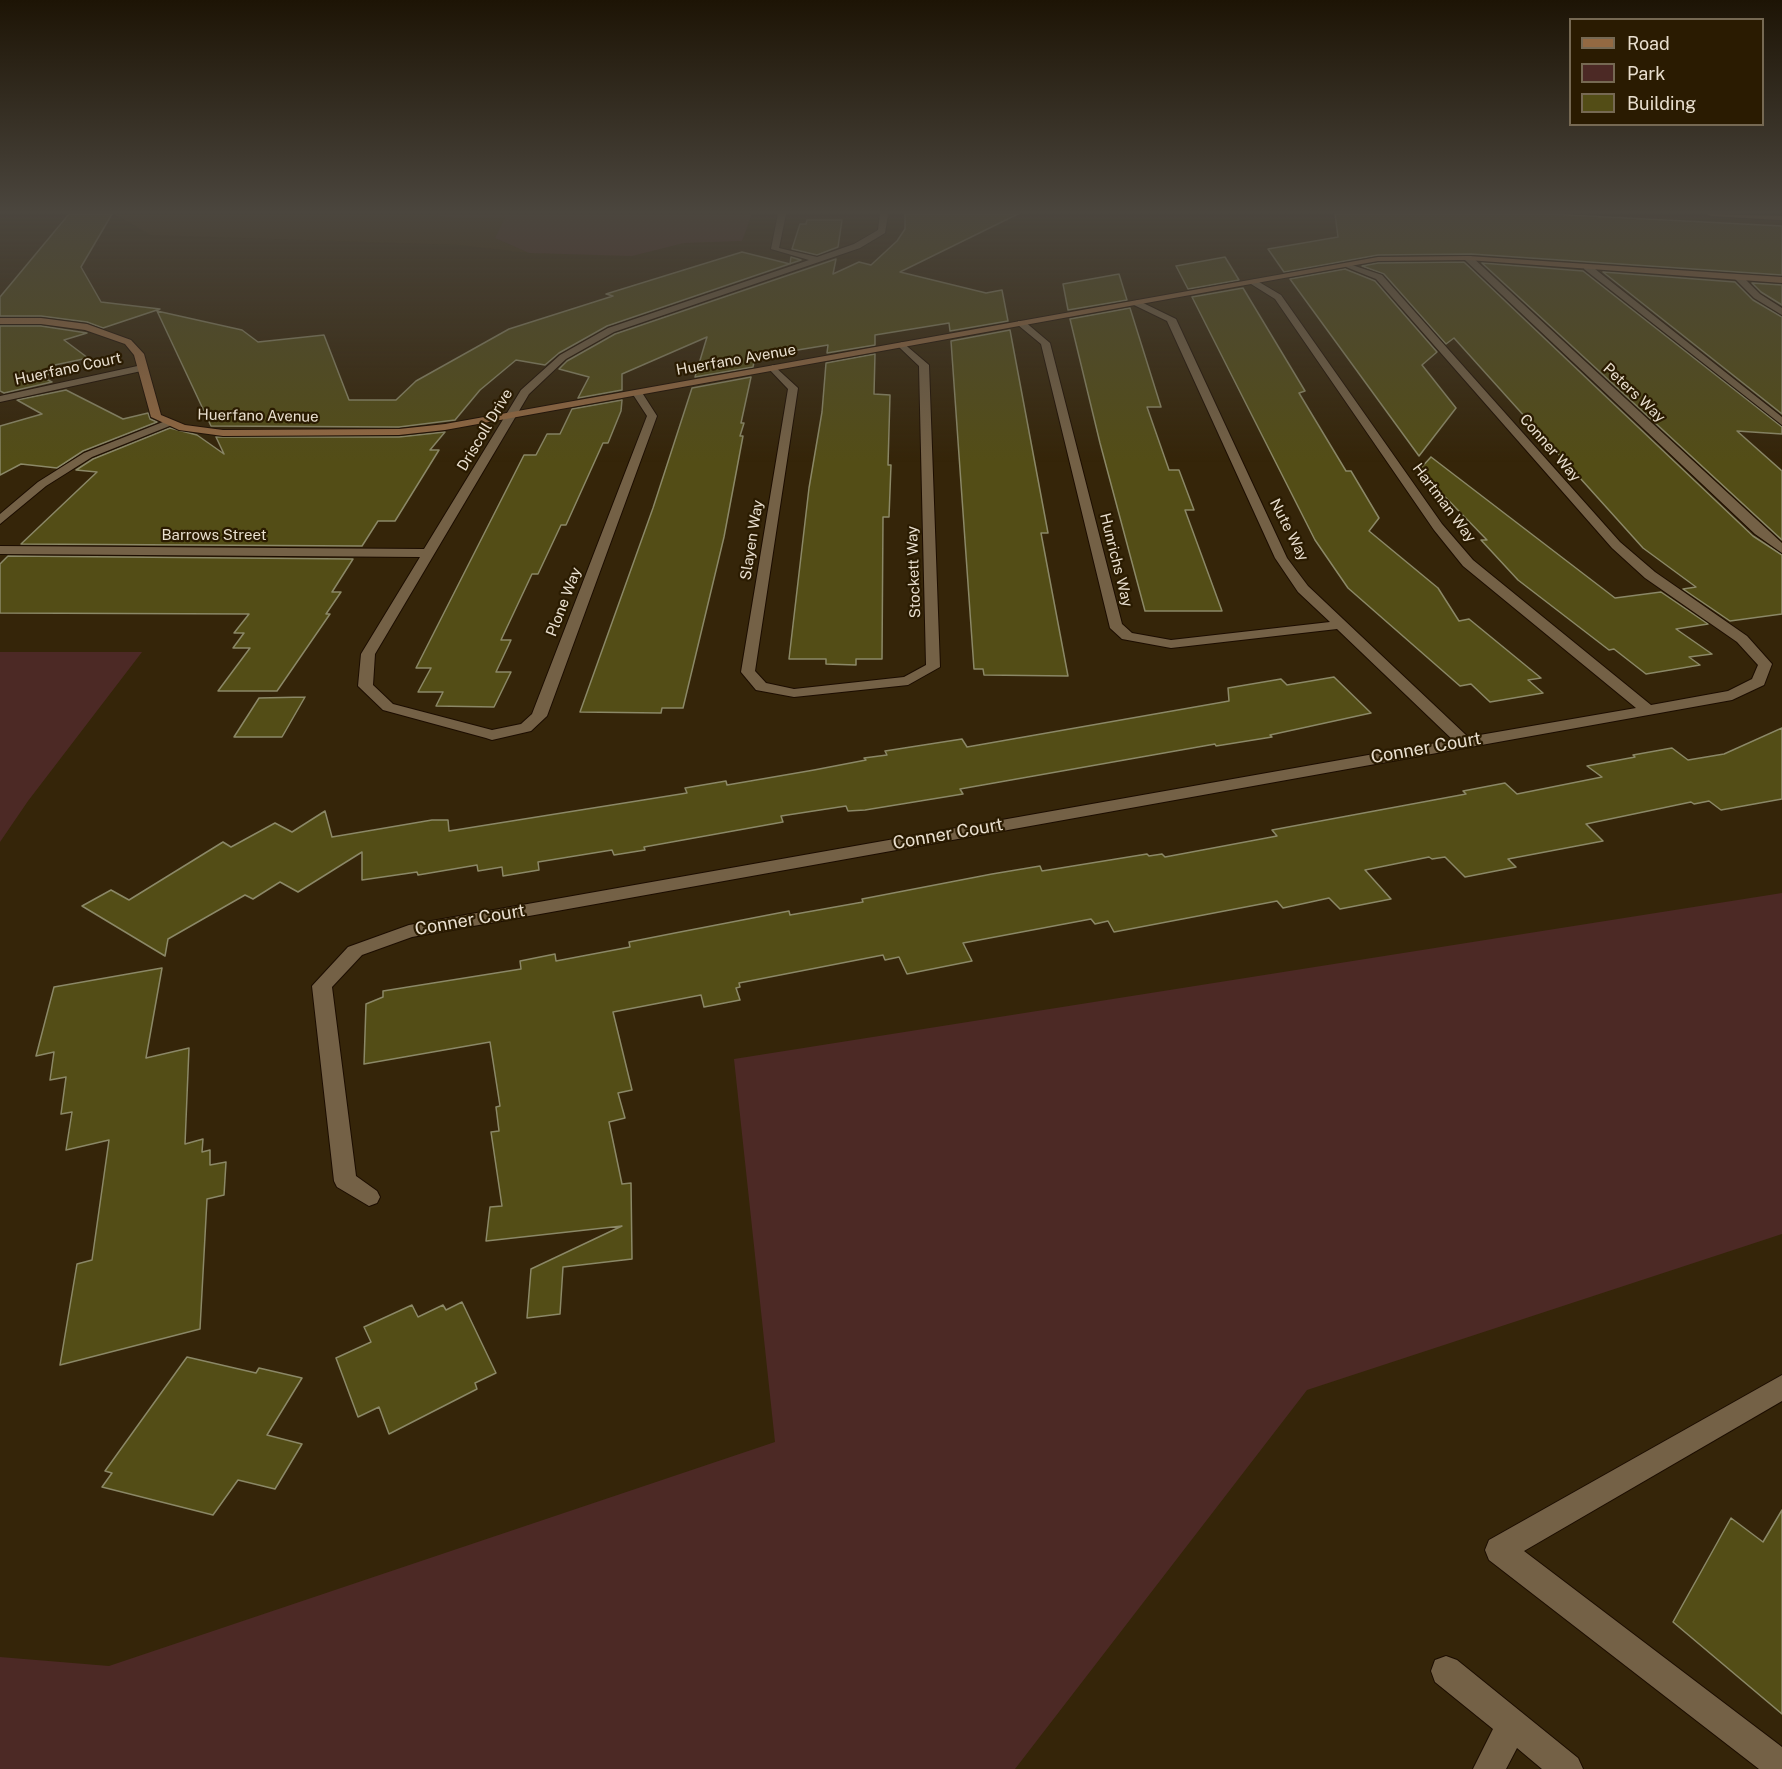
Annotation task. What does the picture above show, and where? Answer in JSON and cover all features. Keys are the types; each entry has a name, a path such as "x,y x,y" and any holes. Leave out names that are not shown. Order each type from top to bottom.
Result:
{"street":[{"name":"Driscoll Drive","path":"429,720 388,707 365,686 368,654 525,392 563,357 611,330 709,297"},
{"name":"Huerfano Avenue","path":"168,423 183,428 224,433 399,432 637,393 1173,297"},
{"name":"Hartman Way","path":"1277,297 1438,526 1468,563 1647,709"},
{"name":"Conner Way","path":"1396,297 1616,545 1650,575 1742,639"},
{"name":"Peters Way","path":"1509,297 1759,531 1782,549"},
{"path":"1624,297 1782,422"},
{"path":"1758,297 1782,312"},
{"name":"Nute Way","path":"1137,303 1171,319 1281,558 1303,589 1339,626 1463,741"},
{"path":"0,321 41,321 87,327 128,342 139,354 156,417 168,423"},
{"name":"Hunrichs Way","path":"1022,323 1045,343 1115,626 1127,636 1171,644 1339,626"},
{"name":"Stockett Way","path":"795,693 908,681 933,667 924,365 902,345"},
{"name":"Huerfano Court","path":"0,399 142,368"},
{"name":"Slayen Way","path":"773,368 793,388 748,672 761,687 795,693"},
{"name":"Plone Way","path":"429,720 492,735 526,728 539,716 652,416 637,393"},
{"path":"0,520 42,484 88,455 168,423"},
{"name":"Barrows Street","path":"0,550 429,553"},
{"name":"Conner Court","path":"369,1197 345,1181 322,986 355,951 409,931 1463,741 1732,695 1759,682 1765,664 1742,639"},
{"path":"1782,1387 1499,1550 1782,1767"},
{"path":"1446,1671 1567,1769"},
{"path":"1489,1769 1512,1725"}],"green space":[{"path":"0,652 142,652 28,801 0,842"},
{"path":"1782,893 1782,1234 1307,1390 1015,1769 0,1769 0,1657 109,1666 775,1442 734,1059"}],"building":[{"path":"0,297 98,297 101,302 160,309 103,328 87,322 41,316 0,316"},
{"path":"611,297 694,297 607,326 559,353 545,365 516,360 480,390 455,420 399,427 211,426 157,311 242,330 258,342 324,335 349,400 396,400 416,381 509,329"},
{"path":"725,297 1003,297 1008,321 950,331 949,323 875,335 875,345 827,353 828,345 755,357 753,367 695,377 707,337 622,374 622,390 578,398 589,377 559,369 567,361 615,334"},
{"path":"1065,297 1126,297 1127,300 1068,310"},
{"path":"1192,297 1248,297 1305,391 1299,393 1346,471 1351,471 1379,518 1369,531 1438,588 1459,621 1469,619 1541,678 1528,680 1543,693 1490,702 1471,684 1460,686 1348,588 1315,540"},
{"path":"1303,297 1389,297 1437,352 1422,365 1456,408 1419,456"},
{"path":"1404,297 1500,297 1753,536 1782,555 1782,614 1730,621 1683,589 1696,587 1643,548 1454,338 1446,344"},
{"path":"1518,297 1616,297 1782,427 1782,434 1737,431 1782,471 1782,540"},
{"path":"1634,297 1750,297 1782,317 1782,414"},
{"path":"1768,297 1782,297 1782,305"},
{"path":"1130,308 1161,407 1147,407 1169,470 1179,470 1194,510 1185,510 1222,611 1145,611 1070,319"},
{"path":"0,326 41,326 87,333 64,340 88,358 50,366 62,372 40,376 52,382 4,393 0,391"},
{"path":"1010,330 1048,533 1041,533 1068,676 984,675 983,669 974,669 951,341"},
{"path":"875,354 874,394 890,395 889,517 883,517 882,659 856,659 856,665 826,664 826,659 789,659 809,488 822,412 826,363"},
{"path":"751,377 741,423 744,423 740,436 743,436 724,537 683,708 662,708 661,713 580,712 653,508 692,388"},
{"path":"66,390 123,419 148,413 150,419 157,422 83,451 57,468 21,464 0,475 0,426 42,414 17,400"},
{"path":"622,400 621,411 608,443 603,443 566,525 561,525 538,574 532,574 501,640 511,640 496,672 511,672 494,707 436,706 443,692 418,692 431,668 416,668 524,455 536,455 547,434 560,434 572,409"},
{"path":"170,428 197,435 224,454 216,437 399,437 445,432 430,450 439,450 395,521 378,521 362,546 21,544 97,472 76,470 93,459"},
{"path":"1431,457 1615,598 1661,592 1708,624 1676,629 1712,654 1689,657 1700,665 1646,674 1614,649 1609,650 1518,580 1481,540 1487,540 1419,470"},
{"path":"8,556 353,559 332,592 341,592 326,614 330,614 277,691 218,691 250,648 233,648 244,633 234,633 249,614 0,613 0,564"},
{"path":"1334,677 1371,713 1270,735 1272,737 1216,746 1215,744 960,789 963,794 865,810 848,811 846,806 781,816 783,822 644,847 645,850 614,855 612,850 538,862 539,870 503,876 502,867 478,871 477,865 418,875 417,872 362,880 362,852 298,892 280,882 253,899 245,895 168,939 165,956 82,906 111,890 129,900 223,842 231,847 275,823 292,832 325,811 332,837 432,820 448,820 449,831 687,793 685,788 726,781 727,785 814,770 887,755 885,751 962,739 967,747 1229,701 1228,688 1281,679 1287,685"},
{"path":"305,697 282,737 234,737 259,698"},
{"path":"1782,728 1782,799 1721,810 1709,801 1694,804 1691,802 1586,824 1603,841 1508,859 1516,867 1465,877 1445,857 1432,859 1429,857 1365,870 1391,899 1340,909 1329,898 1283,908 1277,901 1114,932 1108,921 1095,924 1091,919 963,943 972,961 907,974 899,957 885,960 883,955 739,983 740,987 736,988 740,1000 704,1007 701,995 613,1012 632,1090 618,1093 625,1118 609,1122 622,1184 631,1183 632,1259 563,1267 560,1314 527,1318 531,1269 622,1226 486,1241 490,1207 502,1206 491,1132 499,1131 496,1107 500,1106 490,1042 364,1064 366,1004 383,997 383,991 521,969 520,961 555,954 556,961 630,947 629,942 789,911 790,915 863,902 862,899 992,874 1040,866 1042,871 1147,854 1149,856 1162,854 1165,857 1277,836 1272,830 1466,794 1463,791 1505,783 1517,794 1602,777 1587,766 1635,757 1633,755 1672,748 1688,760 1724,754"},
{"path":"162,968 146,1058 189,1048 185,1144 203,1139 202,1152 210,1150 210,1165 226,1162 224,1195 207,1199 200,1329 60,1365 77,1264 92,1260 109,1140 66,1150 72,1112 61,1114 66,1077 50,1080 54,1052 36,1056 54,987"},
{"path":"462,1302 496,1373 475,1383 477,1389 389,1434 379,1407 358,1417 336,1358 371,1342 364,1327 412,1305 418,1317 443,1305 446,1310"},
{"path":"187,1357 256,1373 259,1368 302,1378 267,1435 302,1444 275,1489 238,1480 213,1515 102,1487 112,1473 105,1471"},
{"path":"1782,1510 1782,1714 1673,1622 1731,1518 1763,1542"}]}
